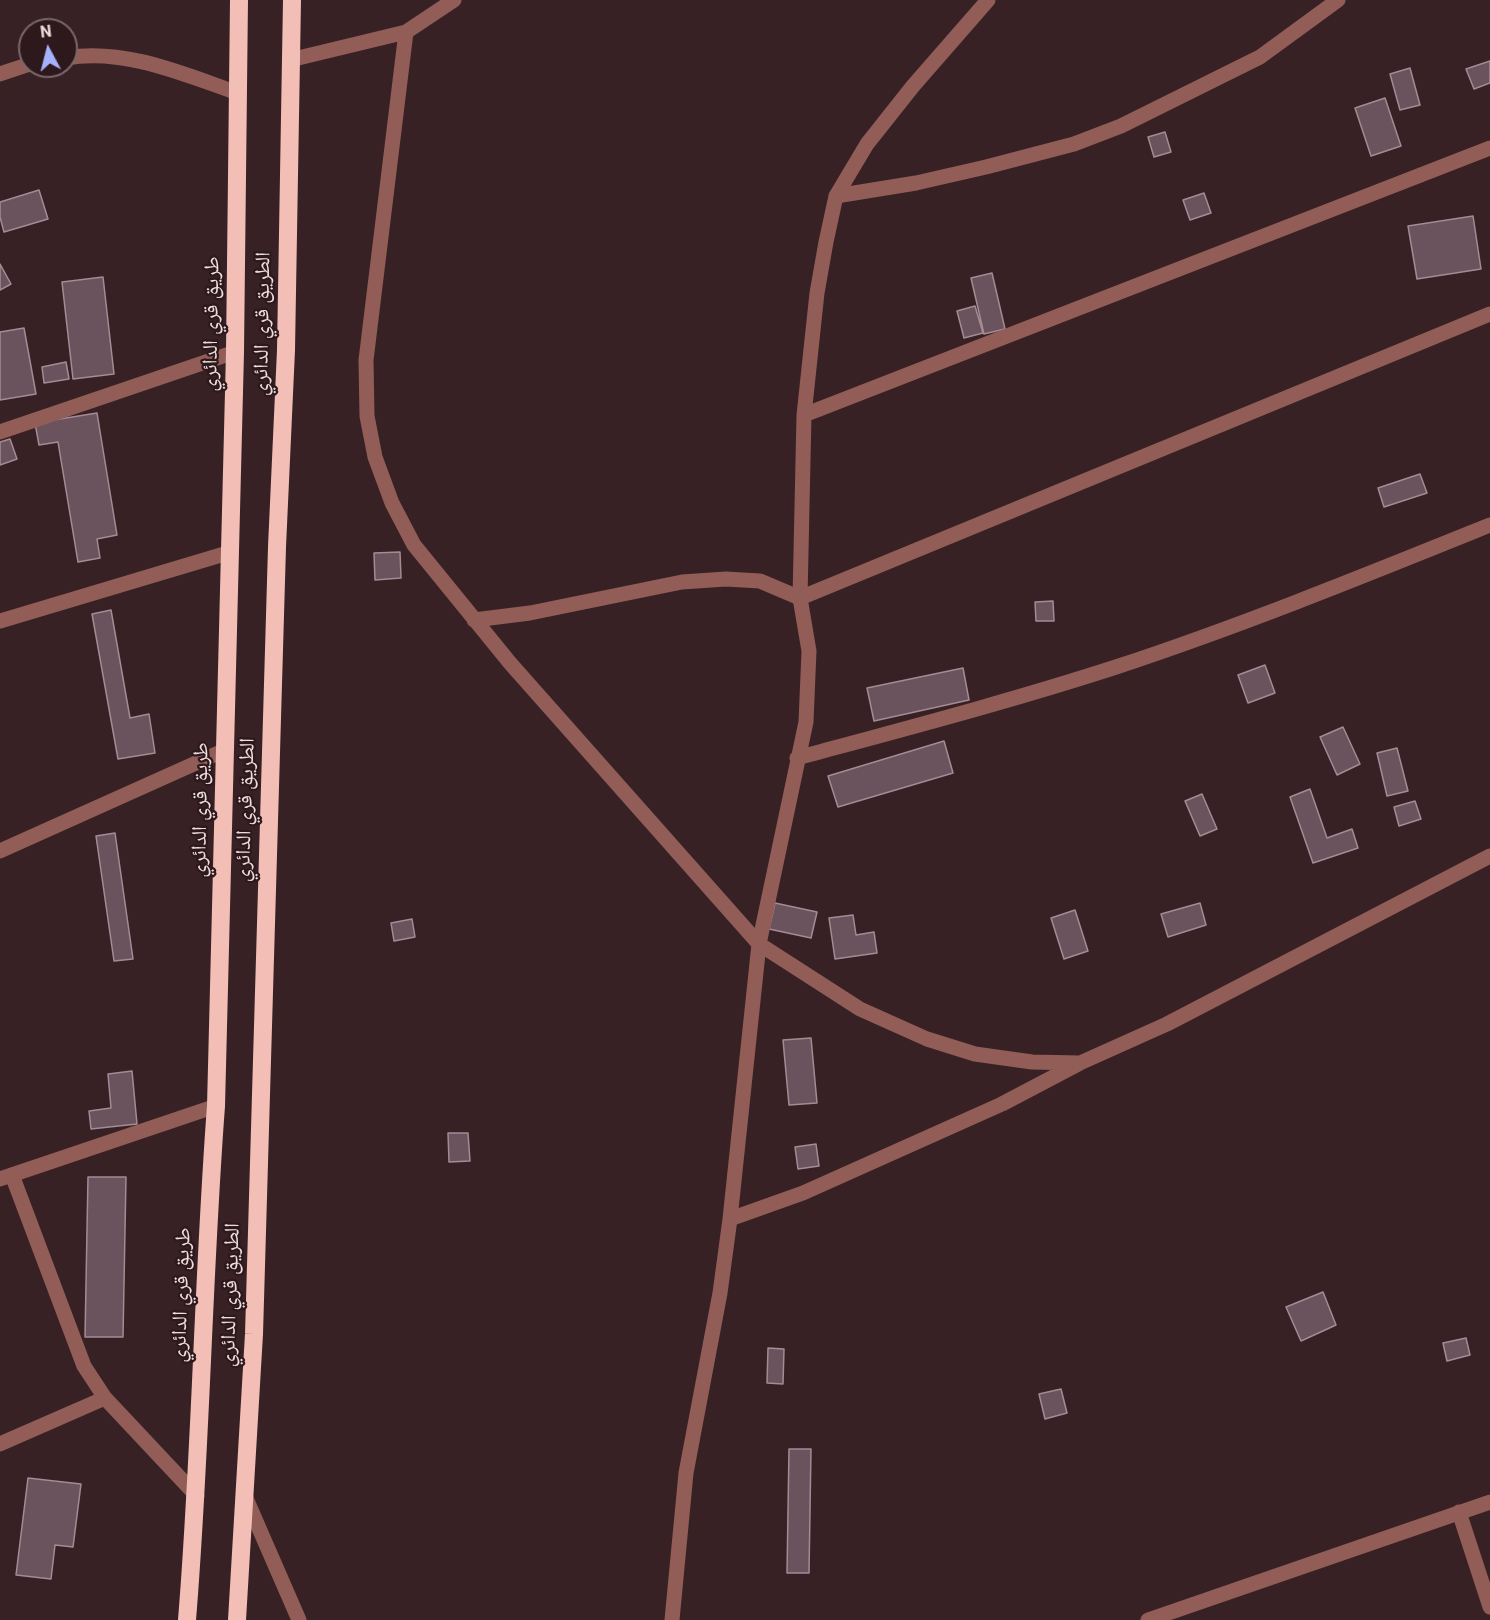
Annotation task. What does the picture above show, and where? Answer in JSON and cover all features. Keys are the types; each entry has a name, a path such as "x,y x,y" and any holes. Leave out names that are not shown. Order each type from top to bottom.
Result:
{"highway":[{"name":"طريق قري الدائري","path":"187,1620 197,1496 207,1220 216,1106 231,552 240,0"},
{"name":"الطريق قري الدائري","path":"237,1620 243,1490 255,1334 277,547 286,350 292,0"}],"street":[{"path":"290,60 406,32 454,0"},
{"path":"672,1620 686,1473 720,1293 730,1220 759,944 806,722 809,651 800,598 804,415 817,293 836,196 867,144 913,86 988,0"},
{"path":"836,196 916,183 986,167 1074,144 1121,126 1260,57 1338,0"},
{"path":"406,32 366,360 367,416 375,458 414,545 474,620 702,883 759,944 860,1009 927,1039 975,1054 1032,1062 1080,1063"},
{"path":"78,56 89,54 154,64 238,93"},
{"path":"0,74 18,68"},
{"path":"804,415 1490,148"},
{"path":"474,620 530,613 682,582 726,579 760,581 800,598 1490,314"},
{"path":"0,432 235,352"},
{"path":"797,758 977,710 1115,667 1226,629 1490,525"},
{"path":"0,621 231,552"},
{"path":"0,851 225,750"},
{"path":"730,1220 803,1193 1002,1104 1080,1063 1167,1024 1490,856"},
{"path":"197,1496 105,1398 84,1365 6,1177 216,1106"},
{"path":"0,1444 105,1398"},
{"path":"243,1490 299,1620"},
{"path":"1148,1620 1490,1502"},
{"path":"1459,1512 1490,1607"}],"building":[{"path":"1490,61 1490,83 1474,89 1466,69"},
{"path":"1410,68 1420,105 1400,110 1390,74"},
{"path":"1385,98 1401,146 1371,156 1355,108"},
{"path":"1165,132 1171,152 1154,157 1148,137"},
{"path":"39,190 48,219 4,232 0,217 0,202"},
{"path":"1204,193 1211,213 1190,220 1183,200"},
{"path":"1473,216 1481,269 1417,279 1408,226"},
{"path":"0,264 11,284 0,290"},
{"path":"992,273 1005,329 984,334 971,278"},
{"path":"103,277 114,374 73,379 62,282"},
{"path":"975,306 983,333 964,338 957,311"},
{"path":"24,328 36,394 0,400 0,332"},
{"path":"66,362 69,379 44,383 42,367"},
{"path":"97,413 117,535 97,539 100,558 78,562 58,442 39,445 35,423"},
{"path":"10,439 17,459 0,465 0,442"},
{"path":"1420,474 1427,493 1384,507 1378,488"},
{"path":"400,552 401,578 375,580 374,553"},
{"path":"1053,601 1054,621 1036,621 1035,602"},
{"path":"111,610 130,718 149,714 155,753 118,759 92,614"},
{"path":"1265,665 1275,693 1248,703 1238,675"},
{"path":"963,668 969,700 874,721 867,688"},
{"path":"1343,727 1360,764 1337,775 1320,737"},
{"path":"944,741 953,773 838,807 828,776"},
{"path":"1397,748 1408,791 1387,796 1377,753"},
{"path":"1310,789 1327,838 1352,829 1358,848 1313,863 1290,797"},
{"path":"1202,794 1217,829 1200,836 1185,801"},
{"path":"1415,801 1421,819 1399,826 1394,807"},
{"path":"115,833 133,959 114,961 96,836"},
{"path":"775,903 817,912 811,938 769,929"},
{"path":"1200,903 1206,925 1168,937 1161,914"},
{"path":"1075,910 1088,951 1064,959 1051,918"},
{"path":"853,915 856,935 874,932 877,953 835,959 829,918"},
{"path":"412,919 415,937 394,941 391,923"},
{"path":"811,1038 817,1103 789,1105 783,1040"},
{"path":"132,1071 137,1124 91,1129 89,1111 111,1108 108,1074"},
{"path":"448,1133 468,1133 470,1161 449,1162"},
{"path":"816,1144 819,1166 798,1169 795,1147"},
{"path":"88,1177 126,1177 123,1337 85,1337"},
{"path":"1323,1292 1336,1325 1301,1341 1286,1307"},
{"path":"1466,1338 1470,1355 1447,1361 1443,1343"},
{"path":"768,1348 784,1349 783,1384 767,1383"},
{"path":"1061,1389 1067,1413 1045,1419 1039,1394"},
{"path":"789,1449 811,1449 809,1573 787,1573"},
{"path":"28,1478 81,1484 73,1547 55,1545 51,1579 16,1575"}]}
